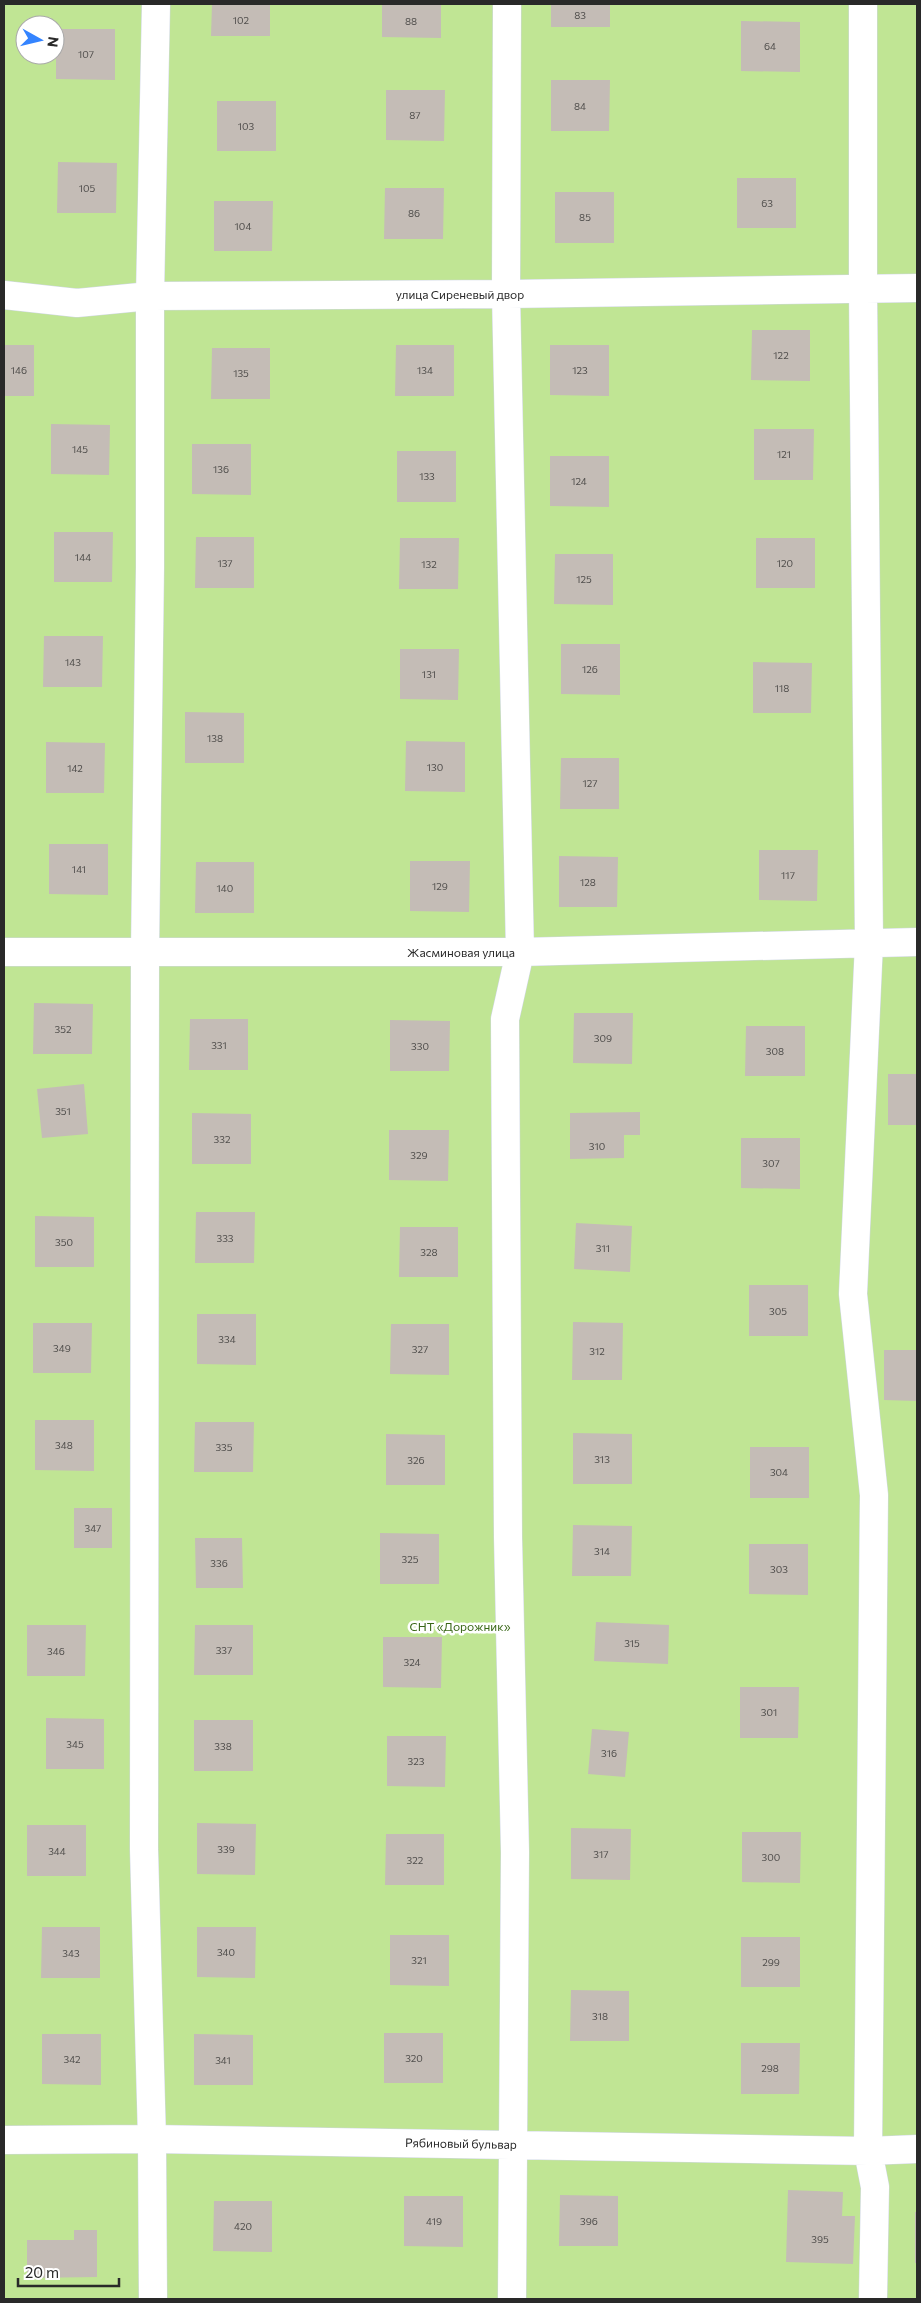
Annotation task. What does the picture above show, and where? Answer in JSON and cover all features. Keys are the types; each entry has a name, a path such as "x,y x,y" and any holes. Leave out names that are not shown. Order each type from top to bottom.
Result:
{"street":[{"path":"153,2299 152,2139 144,1849 145,952 150,567 150,296 156,4"},
{"path":"507,4 506,294 520,952 505,1019 508,1527 515,1852 512,2299"},
{"path":"863,4 862,288 869,943 853,1294 874,1495 868,2151 875,2187 873,2299"},
{"name":"улица Сиреневый двор","path":"4,295 77,303 150,296 506,294 917,288"},
{"name":"Жасминовая улица","path":"4,952 520,952 917,942"},
{"name":"Рябиновый бульвар","path":"4,2140 152,2139 868,2151 917,2149"}],"green space":[{"name":"СНТ «Дорожник»","path":"4,4 917,4 917,2299 4,2299"}],"building":[{"path":"212,4 270,4 270,36 211,36"},
{"path":"382,4 441,4 441,38 382,37"},
{"path":"551,4 610,4 610,27 551,27"},
{"path":"741,21 800,22 800,72 741,71"},
{"path":"65,29 115,29 115,80 56,79 56,65 65,65"},
{"path":"551,80 610,80 609,131 551,131"},
{"path":"386,90 445,90 444,141 386,140"},
{"path":"217,101 276,101 276,151 217,151"},
{"path":"58,162 117,163 116,213 57,213"},
{"path":"737,178 796,178 796,228 737,228"},
{"path":"385,188 444,188 443,239 384,239"},
{"path":"555,192 614,192 614,243 555,243"},
{"path":"214,201 273,201 272,251 214,251"},
{"path":"752,330 810,330 810,381 751,380"},
{"path":"4,345 34,345 34,396 4,396"},
{"path":"396,345 454,345 454,396 395,396"},
{"path":"550,345 609,345 609,396 550,395"},
{"path":"212,348 270,348 270,399 211,399"},
{"path":"51,424 110,425 109,475 51,474"},
{"path":"754,429 814,429 813,480 754,480"},
{"path":"192,444 251,444 251,495 192,494"},
{"path":"397,451 456,451 456,502 397,502"},
{"path":"550,456 609,456 609,507 550,506"},
{"path":"54,532 113,532 112,582 54,582"},
{"path":"196,537 254,537 254,588 195,588"},
{"path":"400,538 459,538 458,589 399,589"},
{"path":"756,538 815,538 815,588 756,588"},
{"path":"555,554 613,554 613,605 554,604"},
{"path":"44,636 103,636 102,687 43,687"},
{"path":"561,644 620,644 620,695 561,694"},
{"path":"400,649 459,649 458,700 400,699"},
{"path":"753,662 812,663 811,713 753,713"},
{"path":"185,712 244,713 244,763 185,763"},
{"path":"406,741 465,742 465,792 405,791"},
{"path":"46,742 105,743 104,793 46,793"},
{"path":"561,758 619,758 619,809 560,809"},
{"path":"49,844 108,844 108,895 49,894"},
{"path":"759,850 818,850 817,901 759,900"},
{"path":"559,856 618,857 617,907 559,907"},
{"path":"410,861 470,861 469,912 410,911"},
{"path":"196,862 254,862 254,913 195,913"},
{"path":"34,1003 93,1004 92,1054 33,1054"},
{"path":"574,1013 633,1013 632,1064 573,1063"},
{"path":"190,1019 248,1019 248,1070 189,1070"},
{"path":"390,1020 450,1021 449,1071 390,1071"},
{"path":"746,1026 805,1026 805,1076 745,1076"},
{"path":"888,1074 917,1074 917,1125 888,1125"},
{"path":"84,1084 88,1134 42,1138 37,1089"},
{"path":"640,1112 640,1135 624,1135 624,1158 570,1159 570,1113"},
{"path":"192,1113 251,1114 251,1164 192,1164"},
{"path":"389,1130 449,1130 448,1181 389,1180"},
{"path":"741,1138 800,1138 800,1189 741,1188"},
{"path":"196,1212 255,1212 254,1263 195,1263"},
{"path":"35,1216 94,1217 94,1267 35,1267"},
{"path":"576,1223 632,1226 630,1272 574,1269"},
{"path":"400,1227 458,1227 458,1277 399,1277"},
{"path":"749,1285 808,1285 808,1336 749,1336"},
{"path":"197,1314 256,1314 256,1365 197,1364"},
{"path":"573,1322 623,1323 622,1380 572,1380"},
{"path":"33,1323 92,1323 91,1373 33,1373"},
{"path":"391,1324 449,1324 449,1375 390,1374"},
{"path":"884,1350 917,1350 917,1401 884,1400"},
{"path":"35,1420 94,1420 94,1471 35,1470"},
{"path":"195,1422 254,1422 253,1472 194,1472"},
{"path":"573,1433 632,1434 632,1484 573,1484"},
{"path":"386,1434 445,1435 445,1485 386,1485"},
{"path":"750,1447 809,1447 809,1498 750,1498"},
{"path":"74,1508 112,1508 112,1548 74,1548"},
{"path":"573,1525 632,1526 631,1576 572,1576"},
{"path":"380,1533 439,1534 439,1584 380,1584"},
{"path":"195,1538 242,1538 243,1588 196,1588"},
{"path":"749,1544 808,1544 808,1595 749,1594"},
{"path":"596,1622 669,1625 668,1664 594,1661"},
{"path":"27,1625 86,1625 85,1676 27,1676"},
{"path":"195,1625 253,1625 253,1675 194,1675"},
{"path":"383,1637 442,1637 441,1688 383,1687"},
{"path":"740,1687 799,1687 798,1738 740,1738"},
{"path":"46,1718 104,1719 104,1769 46,1769"},
{"path":"194,1720 253,1720 253,1771 194,1771"},
{"path":"592,1729 629,1732 625,1777 588,1774"},
{"path":"387,1736 446,1736 445,1787 387,1786"},
{"path":"197,1823 256,1824 255,1875 197,1874"},
{"path":"27,1825 86,1825 86,1876 27,1876"},
{"path":"571,1828 631,1829 630,1880 571,1879"},
{"path":"742,1832 801,1832 800,1883 742,1882"},
{"path":"386,1834 444,1834 444,1885 385,1885"},
{"path":"42,1927 100,1927 100,1978 41,1978"},
{"path":"197,1927 256,1927 255,1978 197,1977"},
{"path":"390,1935 449,1935 449,1986 390,1985"},
{"path":"741,1937 800,1937 800,1987 741,1987"},
{"path":"571,1990 629,1991 629,2041 570,2041"},
{"path":"384,2033 443,2033 443,2083 384,2083"},
{"path":"42,2034 101,2034 101,2085 42,2084"},
{"path":"194,2034 253,2035 253,2085 194,2085"},
{"path":"741,2043 800,2043 799,2094 741,2094"},
{"path":"788,2190 843,2192 842,2216 855,2216 853,2264 786,2262"},
{"path":"560,2195 618,2196 618,2246 559,2246"},
{"path":"404,2196 463,2196 463,2247 404,2246"},
{"path":"214,2201 272,2201 272,2252 213,2251"},
{"path":"915,2212 917,2212 917,2263 915,2263"},
{"path":"74,2230 97,2230 97,2277 27,2278 27,2240 74,2240"}]}
